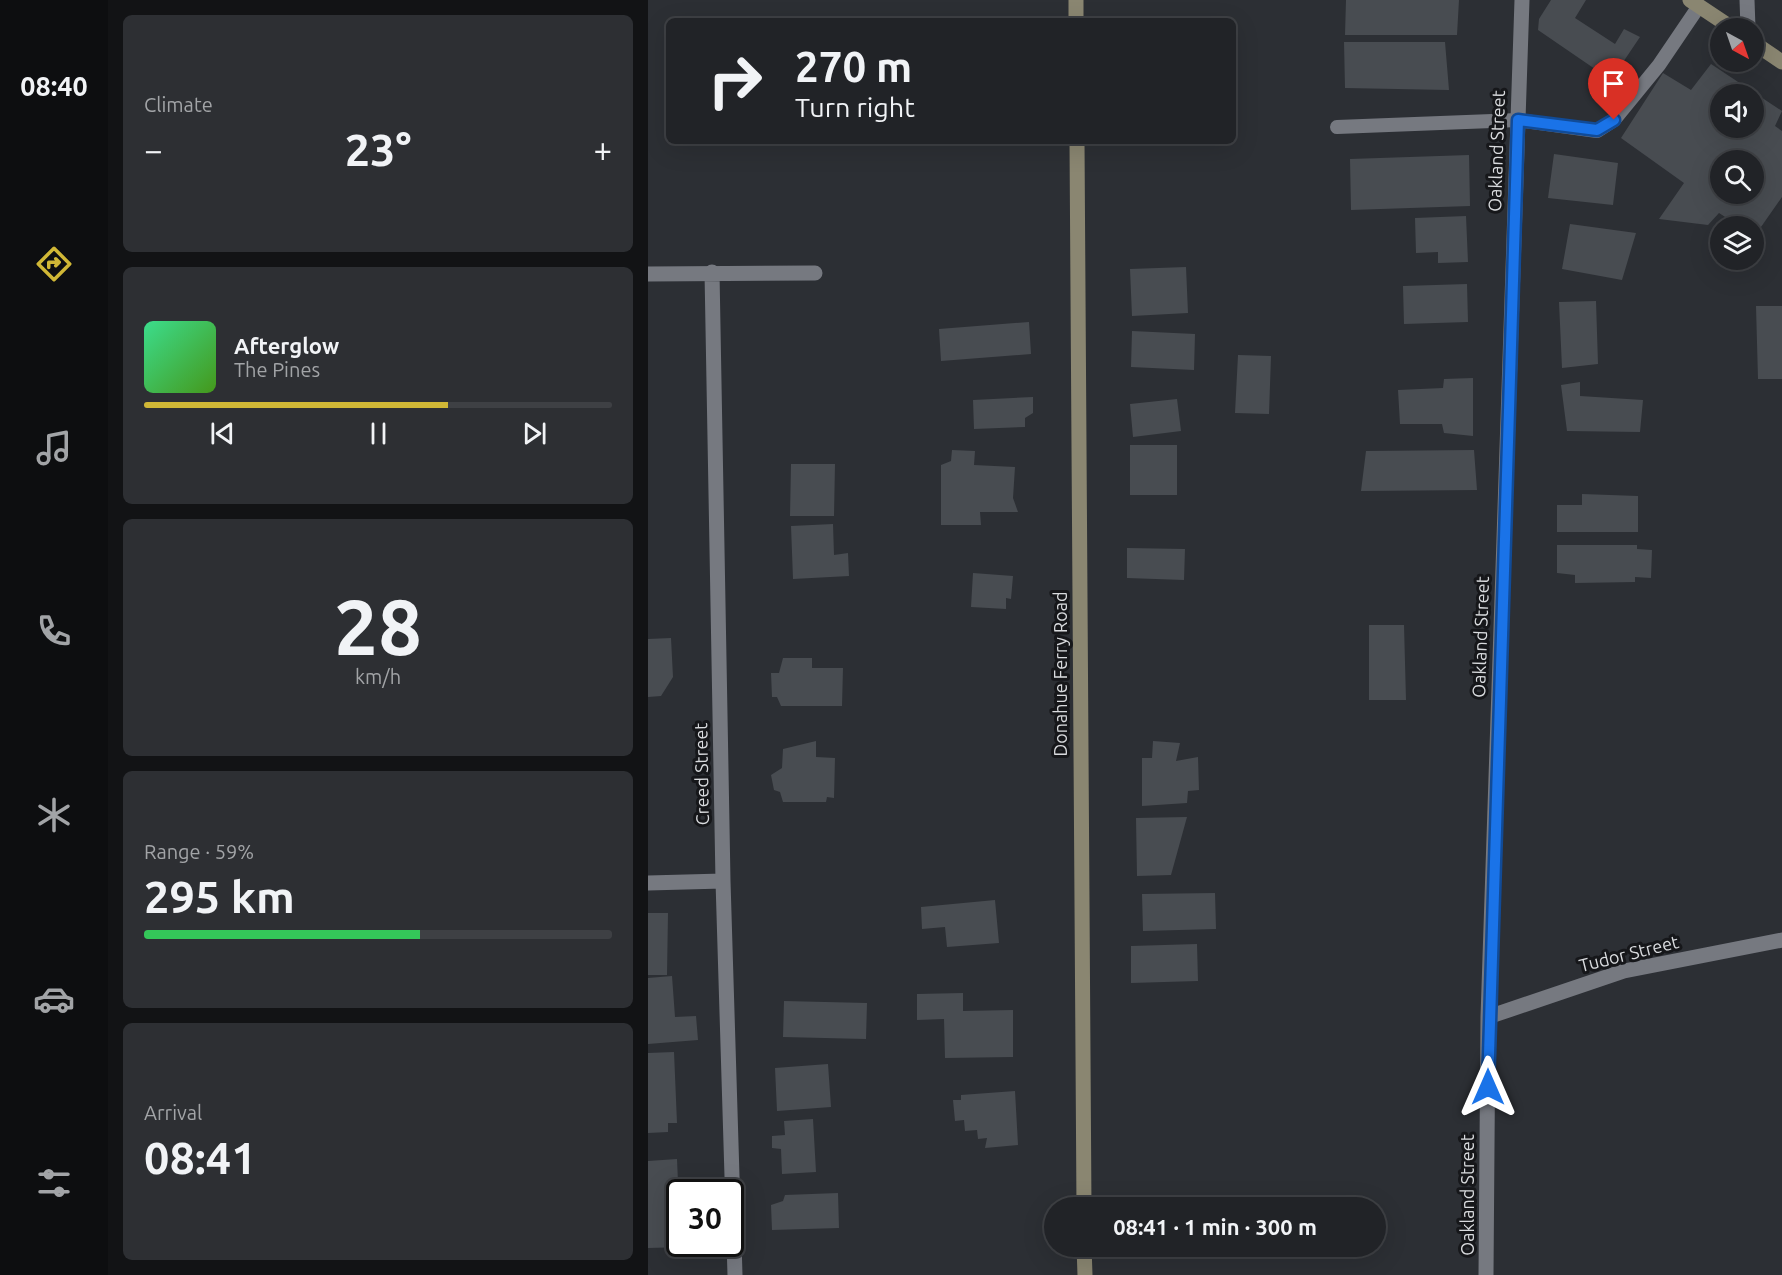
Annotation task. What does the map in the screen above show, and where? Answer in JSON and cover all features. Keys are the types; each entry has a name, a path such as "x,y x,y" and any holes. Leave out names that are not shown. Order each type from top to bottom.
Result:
{"main road":[{"path":"1076,0 1076,18"},
{"path":"1695,3 1717,18"},
{"path":"1764,50 1782,62"},
{"name":"Donahue Ferry Road","path":"1077,144 1084,1197"},
{"path":"1084,1257 1084,1275"}],"street":[{"name":"Oakland Street","path":"1486,1275 1488,1017 1522,0"},
{"path":"1747,0 1748,18"},
{"name":"Creed Street","path":"712,272 723,881 735,1275"},
{"path":"648,274 815,273"},
{"path":"648,883 723,881"},
{"name":"Tudor Street","path":"1488,1017 1624,971 1782,940"}],"lane":[{"path":"1337,127 1518,120 1597,130 1614,120 1659,65 1695,3"}],"building":[{"path":"1346,0 1459,0 1457,35 1345,35"},
{"path":"1551,0 1586,0 1575,18 1615,44 1624,29 1640,37 1611,80 1538,30 1539,19"},
{"path":"1344,42 1445,42 1449,90 1345,88"},
{"path":"1710,65 1710,72 1723,72 1741,84 1710,84 1710,138 1764,138 1764,99 1782,111 1775,126 1782,131 1782,197 1764,223 1764,216 1724,216 1719,213 1716,216 1710,216 1708,225 1659,219 1684,183 1621,138 1663,73 1691,90"},
{"path":"1554,154 1618,163 1613,205 1548,198"},
{"path":"1469,155 1470,206 1351,210 1350,159"},
{"path":"1466,216 1468,262 1438,263 1438,252 1416,253 1415,218"},
{"path":"1570,224 1636,233 1622,280 1562,269"},
{"path":"1186,267 1188,313 1132,316 1130,269"},
{"path":"1467,284 1468,322 1404,324 1403,286"},
{"path":"1596,301 1598,364 1562,368 1559,302"},
{"path":"1756,306 1782,306 1782,379 1758,379"},
{"path":"1029,322 1031,354 941,361 939,329"},
{"path":"1132,331 1195,334 1194,370 1131,367"},
{"path":"1238,355 1271,356 1269,414 1235,413"},
{"path":"1473,378 1473,436 1444,433 1442,424 1400,424 1398,390 1443,388 1444,379"},
{"path":"1580,382 1580,396 1643,400 1640,432 1567,431 1561,385"},
{"path":"1033,397 1033,413 1025,418 1025,427 974,429 973,400"},
{"path":"1177,399 1181,431 1133,437 1130,404"},
{"path":"1130,445 1177,445 1177,495 1130,495"},
{"path":"952,450 975,451 974,465 1015,467 1013,498 1018,512 980,512 981,525 941,525 941,465 951,461"},
{"path":"1474,450 1477,490 1361,491 1366,451"},
{"path":"791,464 835,464 834,516 790,516"},
{"path":"1582,494 1638,496 1638,532 1557,532 1557,505 1582,505"},
{"path":"833,524 834,555 848,553 849,576 793,579 791,526"},
{"path":"1557,545 1637,545 1637,549 1652,550 1651,578 1635,577 1635,582 1575,583 1575,575 1557,573"},
{"path":"1127,548 1185,549 1184,580 1127,578"},
{"path":"973,573 1013,576 1011,599 1006,598 1006,609 971,607"},
{"path":"1369,625 1404,625 1406,700 1369,700"},
{"path":"671,638 673,677 661,696 648,697 648,639"},
{"path":"783,658 812,658 812,668 843,668 842,706 781,706 777,697 772,697 771,673 779,673"},
{"path":"816,741 816,757 835,758 834,798 827,797 826,802 783,802 780,792 774,790 771,775 782,768 783,749"},
{"path":"1153,741 1180,743 1176,761 1198,757 1199,790 1188,791 1187,803 1142,806 1142,758 1152,758"},
{"path":"1187,817 1171,875 1137,876 1136,818"},
{"path":"1215,893 1216,929 1143,931 1142,894"},
{"path":"995,900 999,943 947,947 945,927 922,929 921,907"},
{"path":"648,913 668,913 667,975 648,975"},
{"path":"1197,944 1198,981 1131,983 1131,946"},
{"path":"672,976 675,1017 696,1016 698,1040 648,1044 648,978"},
{"path":"963,993 963,1011 1013,1010 1013,1057 945,1058 944,1019 917,1020 917,994"},
{"path":"784,1001 867,1003 866,1039 783,1037"},
{"path":"674,1052 677,1123 668,1123 668,1132 648,1133 648,1053"},
{"path":"828,1064 831,1107 777,1111 775,1068"},
{"path":"1015,1091 1018,1145 985,1148 987,1138 978,1139 977,1130 965,1131 964,1120 955,1121 953,1100 961,1100 961,1095"},
{"path":"813,1119 816,1172 782,1174 781,1149 772,1148 772,1136 785,1135 784,1121"},
{"path":"677,1159 678,1179 666,1179 666,1248 648,1248 648,1161"},
{"path":"838,1193 839,1228 772,1230 771,1205 783,1201 785,1195"}],"route":[{"path":"1488,1087 1488,1017 1518,120 1597,130 1614,120"}]}
